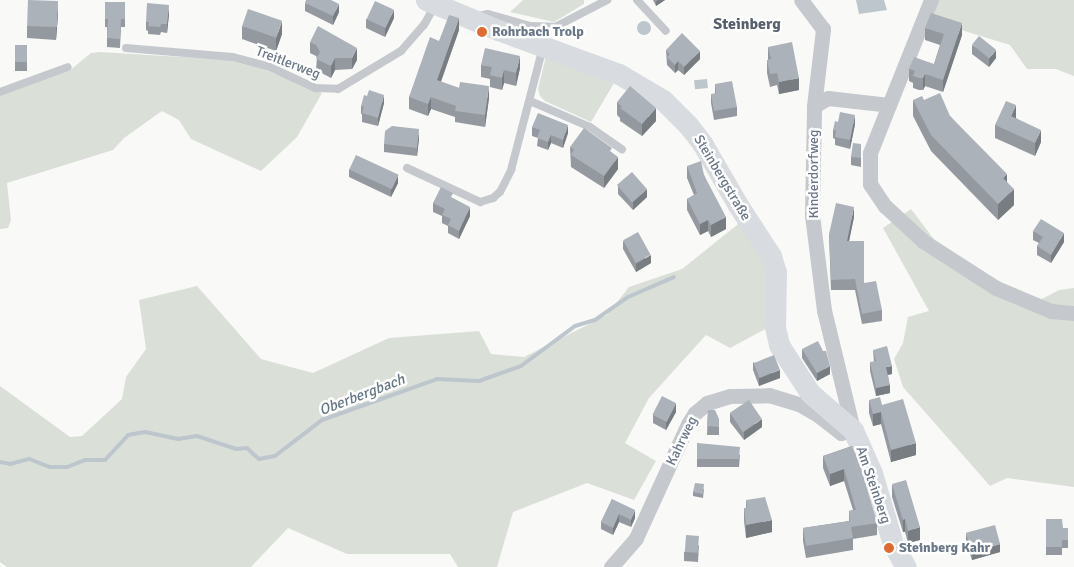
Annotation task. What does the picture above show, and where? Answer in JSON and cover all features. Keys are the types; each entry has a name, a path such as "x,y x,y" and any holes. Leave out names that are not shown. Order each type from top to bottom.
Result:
{"main road":[{"name":"Steinbergstraße","path":"431,2 480,23 633,80 663,100 688,125 702,143 774,262 777,282 774,327 782,353 810,393 853,430"},
{"name":"Am Steinberg","path":"853,430 872,473 894,544 906,567"}],"street":[{"name":"Kinderdorfweg","path":"801,0 824,29 814,106 812,215 824,310 853,430"},
{"path":"931,0 870,153 870,184 886,206 923,241 996,288 1051,311 1074,313"},
{"path":"814,106 828,98 889,105"},
{"name":"Kahrweg","path":"611,567 636,538 688,424 695,413 707,403 730,396 768,394 799,404 841,433 853,430"}],"lane":[{"path":"480,23 483,15 488,14 530,26 555,27 607,0"},
{"path":"637,0 666,31"},
{"name":"Treitlerweg","path":"126,48 233,57 270,67 316,88 338,89 401,51 424,25 431,2"},
{"path":"407,168 468,199 480,202 493,198 506,183 530,101 543,46"},
{"path":"0,92 68,67"},
{"path":"530,101 590,127 622,148"}],"shaded area":[{"path":"523,0 584,0 584,4 554,22 510,12"},
{"path":"856,0 884,0 887,10 859,14"},
{"path":"939,0 1074,0 1074,76 1056,69 1027,69 1010,45 932,21"},
{"path":"641,21 647,21 651,28 647,35 641,35 637,31 637,25"},
{"path":"91,53 232,60 258,67 322,93 297,137 261,171 191,139 179,120 162,111 124,138 113,150 7,183 11,220 8,228 0,229 0,96 69,71"},
{"path":"546,56 617,78 591,122 545,101 540,96 538,89"},
{"path":"707,79 708,88 695,89 694,80"},
{"path":"911,209 936,242 962,261 1010,287 1040,300 1059,290 1074,288 1074,487 1007,478 990,486 903,387 894,359 903,343 908,317 929,311 883,228"},
{"path":"742,221 767,256 769,327 730,348 706,335 649,398 625,443 656,461 634,500 587,483 513,512 497,567 458,567 450,554 347,554 288,528 251,567 7,567 0,562 0,386 70,437 82,436 122,399 126,377 146,349 139,300 197,286 261,359 313,373 389,338 479,331 491,354 524,357 607,315 629,287 682,269"}],"building":[{"path":"28,0 58,1 57,27 27,26"},
{"path":"306,0 331,0 339,4 333,16 305,3"},
{"path":"375,1 394,10 386,28 367,19"},
{"path":"105,2 125,2 125,19 121,19 120,39 107,38 108,19 105,19"},
{"path":"147,3 169,5 167,24 161,24 160,27 148,26 149,22 146,22"},
{"path":"248,9 282,21 276,38 242,26"},
{"path":"931,13 962,23 943,80 925,74 923,78 919,78 913,76 915,71 909,69 914,57 934,64 944,34 925,28"},
{"path":"449,15 459,18 437,80 459,88 460,82 489,86 485,115 455,111 456,106 431,97 428,104 409,97 430,37 439,41"},
{"path":"318,26 357,48 352,58 335,58 331,66 316,59 320,52 316,45 310,42"},
{"path":"682,33 700,51 684,67 678,61 675,65 667,57 670,54 666,50"},
{"path":"979,36 996,50 989,58 972,45"},
{"path":"792,42 799,78 779,82 777,73 770,74 767,60 771,59 768,47"},
{"path":"15,45 27,45 27,62 15,62"},
{"path":"485,48 520,56 516,73 504,70 502,78 490,75 492,67 481,65"},
{"path":"732,81 737,107 714,111 711,94 716,93 715,84"},
{"path":"630,86 656,108 642,124 620,108 622,107 617,102"},
{"path":"369,90 384,95 378,118 362,113 364,107 361,106 364,95 367,96"},
{"path":"940,93 950,116 1007,174 1003,178 1014,189 998,204 931,135 913,100 922,96 924,100"},
{"path":"1006,101 1016,105 1011,116 1041,130 1035,143 995,125"},
{"path":"840,112 855,115 850,140 835,137 836,131 833,130 835,121 838,122"},
{"path":"538,113 568,125 563,140 551,135 548,142 537,138 540,130 532,127"},
{"path":"392,126 419,129 417,148 384,144 385,131"},
{"path":"584,128 612,148 610,151 618,157 604,176 571,155 574,149 570,147"},
{"path":"853,143 861,144 861,158 851,157"},
{"path":"356,155 399,175 392,189 349,170"},
{"path":"701,161 704,175 726,217 711,225 708,220 700,224 687,199 697,193 687,166"},
{"path":"632,172 647,189 632,202 617,185"},
{"path":"441,187 453,193 451,197 470,207 459,231 448,225 451,219 442,215 445,209 433,203"},
{"path":"836,203 854,207 847,241 864,241 864,283 876,281 882,310 862,314 855,279 831,280 829,234"},
{"path":"1041,219 1064,233 1051,255 1037,246 1043,237 1033,231"},
{"path":"638,232 651,255 636,263 623,240"},
{"path":"818,341 823,351 826,351 830,366 817,373 802,349"},
{"path":"887,346 892,366 886,367 890,385 876,388 870,362 876,361 873,350"},
{"path":"774,355 780,370 760,378 754,363"},
{"path":"662,396 676,403 667,422 652,415"},
{"path":"880,397 882,405 903,399 916,443 891,450 881,412 873,414 869,400"},
{"path":"749,400 762,419 743,432 730,413"},
{"path":"708,410 715,410 719,419 719,427 707,426"},
{"path":"697,443 740,447 739,459 697,459"},
{"path":"852,446 860,465 877,523 851,527 853,538 806,546 803,528 850,521 849,511 856,510 844,469 830,474 823,456"},
{"path":"906,480 920,527 908,531 892,484"},
{"path":"695,483 704,484 703,494 693,492"},
{"path":"765,497 772,520 746,525 744,508 747,508 746,500"},
{"path":"612,499 635,510 631,520 619,514 613,528 601,522"},
{"path":"1046,519 1062,519 1063,528 1068,528 1068,540 1062,540 1062,547 1046,547"},
{"path":"995,525 1000,544 971,552 966,533"},
{"path":"686,535 699,536 698,553 685,552"}],"waterway":[{"name":"Oberbergbach","path":"0,462 10,464 29,459 50,467 67,467 85,460 105,460 128,435 145,432 178,439 197,436 236,449 247,448 259,459 275,456 322,420 437,379 479,381 521,366 575,326 595,320 628,297 674,277"}],"place":[{"name":"Rohrbach Trolp","path":"482,32"},
{"name":"Steinberg Kahr","path":"889,548"}],"district":[{"name":"Steinberg","path":"747,24"}]}
